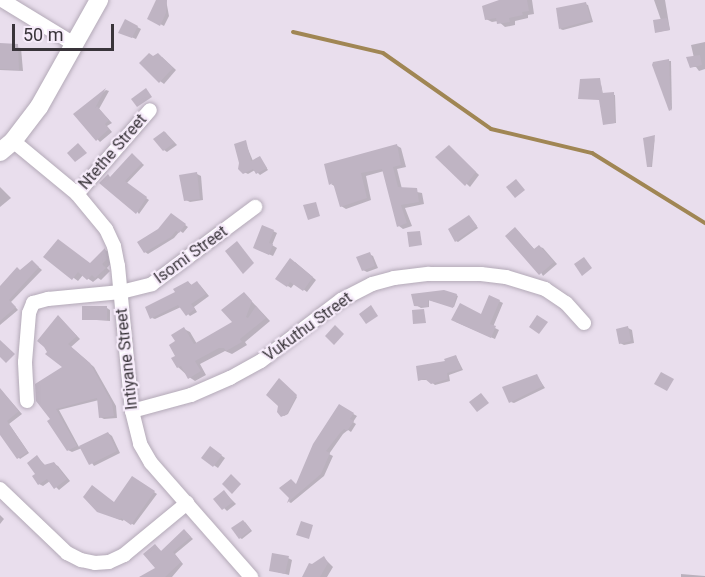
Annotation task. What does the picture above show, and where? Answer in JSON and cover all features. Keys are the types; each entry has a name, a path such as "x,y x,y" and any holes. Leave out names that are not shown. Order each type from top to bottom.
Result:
{"street":[{"path":"2,0 74,44"},
{"path":"7,147 58,77 99,0"},
{"name":"Ntethe Street","path":"77,194 150,110"},
{"name":"Intiyane Street","path":"7,147 77,194 106,229 114,246 121,292 135,432 145,454 251,577"},
{"name":"Isomi Street","path":"27,401 25,362 29,313 33,303 48,299 121,292 152,284 255,207"},
{"name":"Vukuthu Street","path":"132,411 191,395 230,378 261,361 341,300 372,284 394,278 429,274 481,274 506,277 545,289 566,303 584,323"},
{"path":"0,489 67,553 81,560 95,563 109,562 124,555 187,503"}],"building":[{"path":"156,0 167,0 166,13 160,26 147,19"},
{"path":"499,0 527,0 529,11 509,18 510,22 497,24 496,18 485,20 482,6"},
{"path":"586,2 591,20 559,29 556,8"},
{"path":"667,18 670,30 655,33 653,20"},
{"path":"125,19 138,26 132,38 118,33"},
{"path":"0,43 18,44 19,70 0,69"},
{"path":"149,53 153,56 158,53 173,68 159,83 139,63"},
{"path":"700,55 702,65 690,68 686,57"},
{"path":"669,59 671,110 669,111 652,65 653,62"},
{"path":"600,78 602,93 614,92 615,123 603,125 599,100 578,99 580,79"},
{"path":"106,88 95,108 97,106 109,120 105,124 109,129 96,141 73,114"},
{"path":"146,88 152,97 137,107 131,99"},
{"path":"164,131 174,143 163,151 153,139"},
{"path":"655,135 651,167 647,167 643,138"},
{"path":"246,140 251,161 260,156 267,168 256,174 253,169 243,174 238,169 239,163 234,144"},
{"path":"78,143 87,153 75,162 67,153"},
{"path":"397,144 401,165 393,167 398,187 417,188 419,202 401,205 407,223 397,227 382,169 361,173 367,198 340,207 333,183 329,185 324,164"},
{"path":"449,145 476,172 465,186 435,157"},
{"path":"132,153 142,163 125,181 147,197 136,214 99,183 108,174 110,177"},
{"path":"197,172 200,199 184,201 179,175"},
{"path":"516,179 525,190 515,198 506,187"},
{"path":"316,202 320,216 308,220 303,205"},
{"path":"171,213 186,224 179,233 176,231 171,237 144,253 137,242 158,229"},
{"path":"469,215 477,226 455,242 448,229"},
{"path":"262,225 274,230 269,243 273,244 269,255 253,248"},
{"path":"515,227 534,249 539,245 554,262 539,275 505,236"},
{"path":"420,231 422,245 409,247 407,232"},
{"path":"58,239 90,263 105,248 107,259 102,264 106,268 95,278 92,275 87,280 78,272 72,280 43,257"},
{"path":"237,241 254,263 243,274 225,251"},
{"path":"370,252 375,266 362,271 356,257"},
{"path":"584,257 592,268 582,276 574,264"},
{"path":"290,258 313,277 303,291 290,282 287,287 275,279"},
{"path":"32,260 39,267 9,300 16,307 0,321 0,286 17,267 20,270"},
{"path":"188,281 191,285 197,281 206,294 191,304 195,309 186,316 178,305 150,319 145,307 175,292 173,289"},
{"path":"444,290 457,294 453,308 428,300 428,307 414,306 411,294"},
{"path":"244,292 252,301 246,317 248,318 256,306 266,318 240,339 242,342 226,351 224,348 219,348 195,361 201,371 188,379 181,366 177,368 171,358 175,356 169,345 175,341 171,335 184,327 194,344 232,322 221,310"},
{"path":"489,295 500,300 490,324 496,326 491,338 451,320 460,303 481,314"},
{"path":"371,305 378,316 366,324 359,314"},
{"path":"82,306 107,306 107,320 82,320"},
{"path":"424,309 426,323 413,324 412,310"},
{"path":"58,315 77,336 68,344 90,363 112,403 114,416 99,418 97,398 56,409 77,446 67,451 47,421 50,419 36,401 35,384 62,367 45,354 47,352 44,347 37,341"},
{"path":"537,315 548,322 539,334 529,327"},
{"path":"335,325 344,334 334,345 325,336"},
{"path":"628,326 631,341 619,344 616,329"},
{"path":"0,340 15,354 6,363 0,357"},
{"path":"456,355 461,369 447,373 448,379 431,384 425,379 418,381 416,366 445,361 444,359"},
{"path":"661,372 674,379 667,391 654,384"},
{"path":"537,374 543,386 509,403 502,387"},
{"path":"279,378 297,395 287,414 281,417 277,412 278,406 266,395"},
{"path":"0,388 19,411 7,421 28,452 17,459 0,435"},
{"path":"481,393 489,403 477,412 469,402"},
{"path":"339,404 354,413 350,419 354,421 347,431 344,429 340,433 326,451 330,453 321,474 287,503 289,498 279,488 291,479 296,484 313,444"},
{"path":"108,432 117,451 89,465 79,446"},
{"path":"210,446 222,455 213,467 201,458"},
{"path":"37,455 44,465 54,462 67,479 54,489 47,479 38,485 32,476 35,474 27,463"},
{"path":"231,474 241,484 232,494 222,484"},
{"path":"132,476 155,491 131,525 121,518 120,520 97,512 83,497 92,485 114,502"},
{"path":"224,490 233,502 222,510 213,499"},
{"path":"243,520 251,530 239,539 231,528"},
{"path":"301,521 313,525 309,539 296,535"},
{"path":"184,529 191,537 173,552 181,562 165,577 139,577 155,568 143,554 155,544 161,551"},
{"path":"272,553 289,556 285,574 269,571"},
{"path":"324,556 328,563 320,577 302,577 309,563 312,564"}],"waterway":[{"path":"293,32 383,53 491,129 592,153 705,223"}]}
